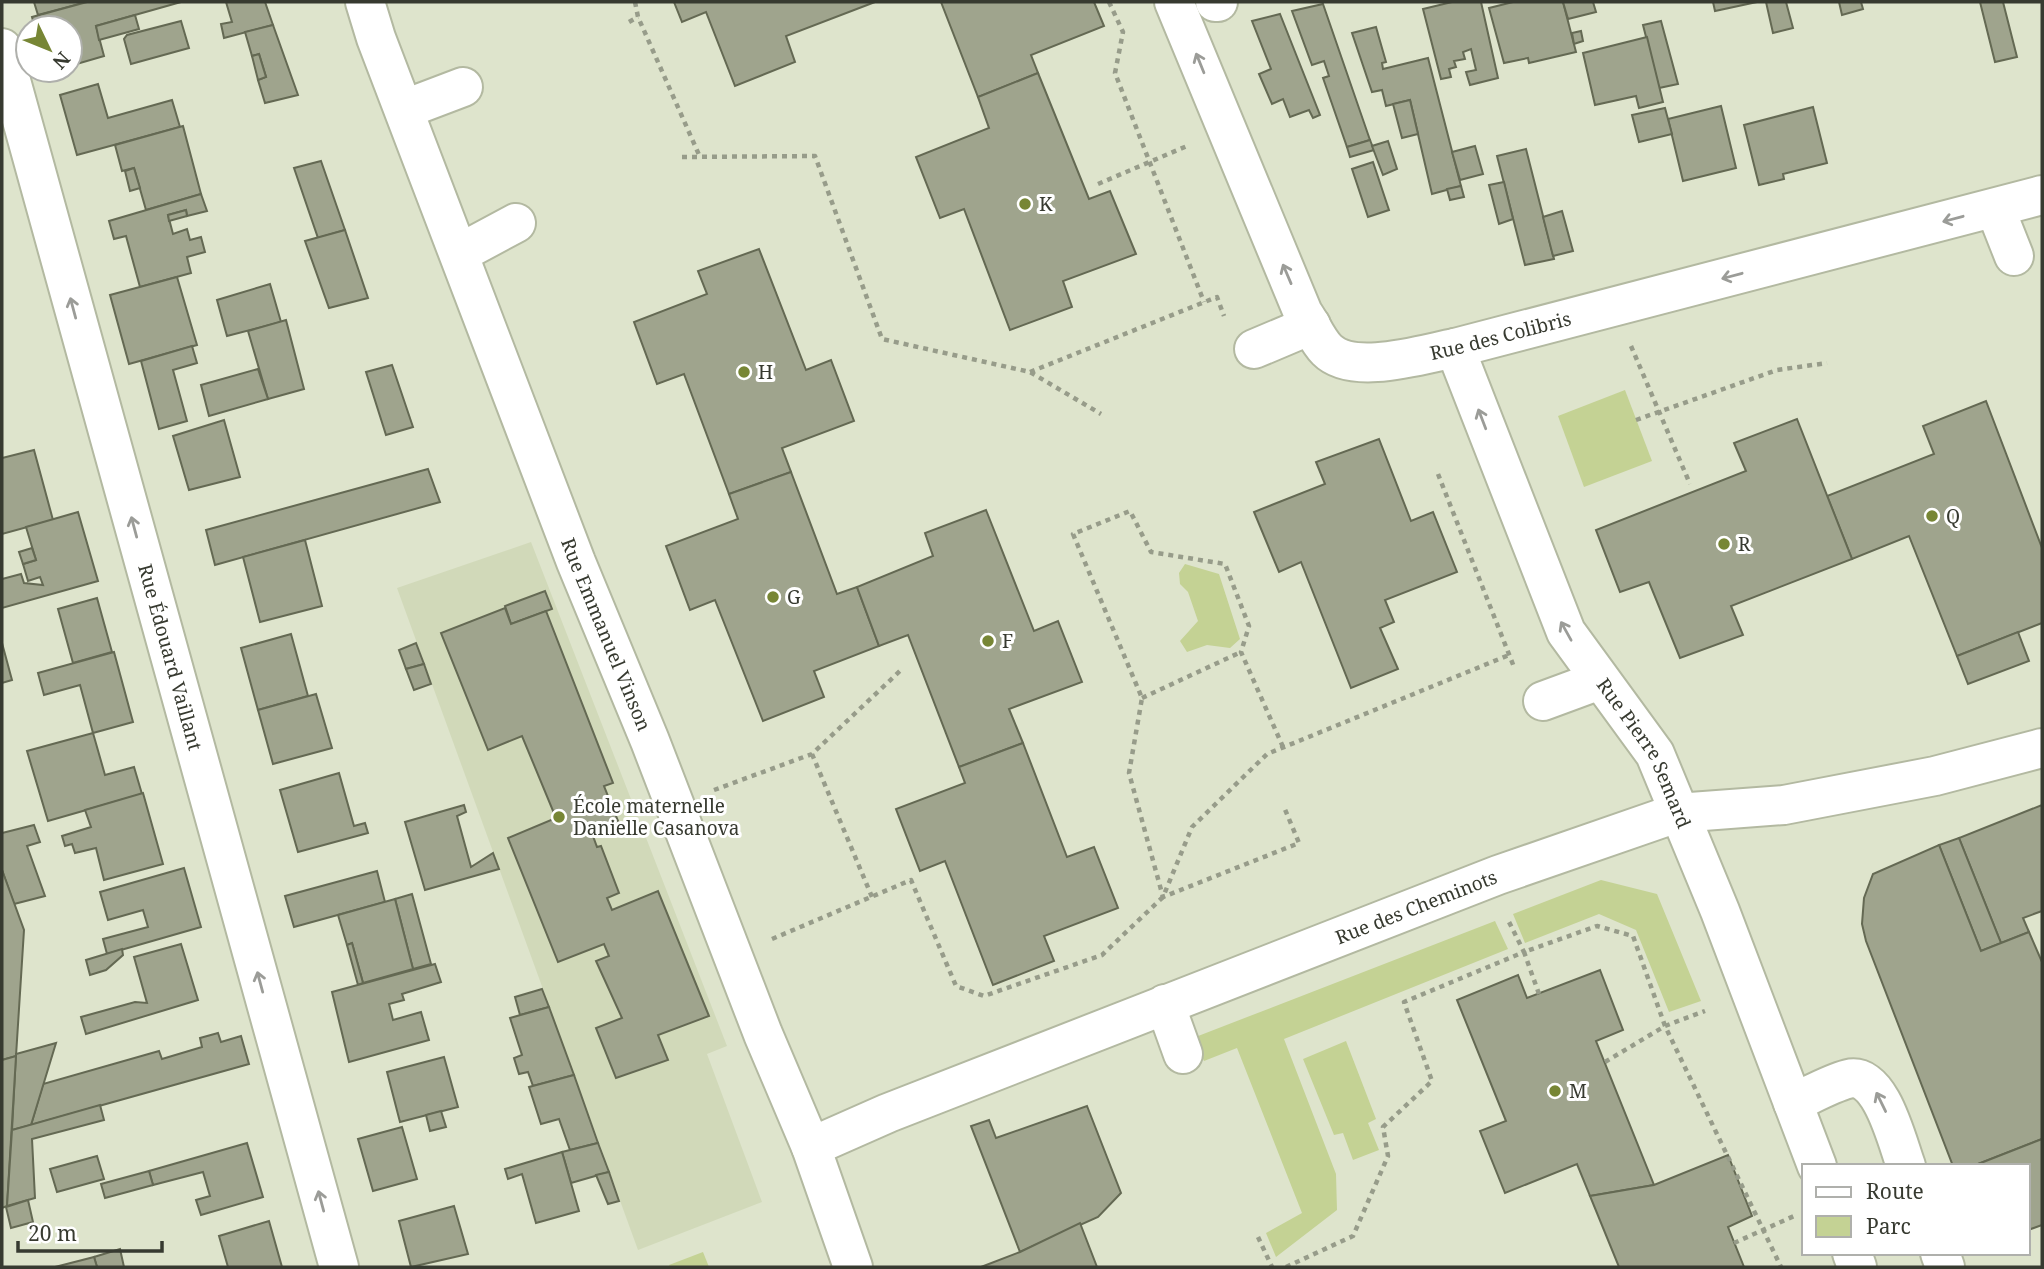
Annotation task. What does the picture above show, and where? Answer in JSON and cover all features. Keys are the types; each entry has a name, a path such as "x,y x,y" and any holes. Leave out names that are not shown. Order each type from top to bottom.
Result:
{"street":[{"name":"Rue Emmanuel Vinson","path":"365,2 576,562 732,956 811,1147 853,1267"},
{"name":"Rue des Colibris","path":"1174,2 1311,326 1328,351 1350,361 1380,363 1455,348 2042,195"},
{"name":"Rue Édouard Vaillant","path":"2,48 339,1267"},
{"path":"405,109 463,87"},
{"path":"1995,208 2014,256"},
{"path":"460,253 516,223"},
{"path":"1254,349 1311,326"},
{"name":"Rue Pierre Semard","path":"1455,348 1566,632 1655,754 1677,813 1720,911 1816,1164"},
{"path":"1530,689 1600,680"},
{"name":"Rue des Cheminots","path":"811,1147 888,1113 1499,875 1677,813 1784,805 1935,776 2042,748"},
{"path":"1166,1004 1182,1054"},
{"path":"1793,1103 1848,1079 1861,1078 1870,1083 1881,1099 1905,1164"}],"path":[{"path":"635,2 638,17 700,157"},
{"path":"1109,2 1123,32 1115,73 1204,302"},
{"path":"629,22 638,17"},
{"path":"1098,184 1227,129"},
{"path":"682,158 816,156 882,339 1030,372 1101,414"},
{"path":"1030,372 1217,297 1226,320"},
{"path":"1614,306 1690,484"},
{"path":"1636,420 1777,370 1827,363"},
{"path":"1438,474 1509,655 1530,689"},
{"path":"1163,897 1129,773 1142,698 1073,534 1130,510 1151,552 1225,564 1249,626 1241,652 1283,747"},
{"path":"1142,698 1241,652"},
{"path":"1163,897 1192,827 1267,754 1509,655"},
{"path":"674,805 812,754 901,670"},
{"path":"812,754 872,897"},
{"path":"732,956 911,880 956,986 984,996 1102,955 1163,897 1299,843 1284,807"},
{"path":"1509,922 1524,952 1539,994"},
{"path":"1286,1267 1353,1237 1388,1156 1383,1128 1432,1081 1404,1002 1524,952 1597,926 1633,936 1665,1026 1765,1229 1780,1267"},
{"path":"1605,1062 1665,1026 1705,1011"},
{"path":"1734,1242 1794,1216"},
{"path":"1258,1237 1272,1267"}],"shaded area":[{"name":"École maternelle Danielle Casanova","path":"531,542 727,1046 707,1054 762,1202 638,1250 397,588"}],"green space":[{"path":"1625,390 1652,461 1584,487 1558,416"},
{"path":"1185,564 1219,574 1240,639 1230,648 1207,645 1187,652 1180,641 1198,621 1188,592 1180,584 1179,573"},
{"path":"1601,880 1657,894 1701,1001 1669,1012 1636,930 1599,914 1525,943 1513,914"},
{"path":"1495,921 1508,949 1284,1039 1336,1174 1337,1210 1276,1257 1266,1233 1302,1213 1237,1048 1204,1061 1193,1038"},
{"path":"1346,1041 1376,1119 1368,1123 1379,1150 1353,1160 1343,1133 1334,1135 1303,1059"},
{"path":"703,1252 709,1267 669,1265"}],"building":[{"path":"34,2 87,2 42,14 38,14"},
{"path":"87,2 181,2 96,26 104,56 84,62 84,14 43,14"},
{"path":"226,2 265,2 273,25 224,38 221,24 232,22"},
{"path":"674,2 875,2 786,36 795,62 735,86 706,12 682,22"},
{"path":"941,2 1094,2 1104,26 1031,55 1038,73 978,97"},
{"path":"1452,2 1481,2 1498,78 1470,85 1466,72 1476,70 1471,49 1463,52 1465,59 1454,61 1456,67 1449,69 1451,77 1441,79 1423,9"},
{"path":"1513,2 1563,2 1576,52 1529,63 1528,58 1504,63 1489,8"},
{"path":"1563,2 1593,2 1596,12 1568,19"},
{"path":"1713,2 1757,2 1715,11"},
{"path":"1766,2 1786,2 1793,28 1773,33"},
{"path":"1839,2 1861,2 1863,9 1842,15"},
{"path":"1980,2 2003,2 2017,57 1995,62"},
{"path":"1323,4 1370,140 1347,147 1323,78 1329,76 1324,61 1312,65 1292,11"},
{"path":"1280,14 1320,115 1313,118 1309,110 1290,117 1283,99 1272,104 1259,74 1271,69 1252,21"},
{"path":"135,15 139,29 99,40 96,26"},
{"path":"181,21 189,48 131,64 124,39 127,35"},
{"path":"1661,21 1678,84 1659,88 1643,25"},
{"path":"273,25 298,95 265,103 258,80 266,77 259,54 252,56 245,32"},
{"path":"1376,27 1386,62 1382,63 1383,69 1428,58 1461,186 1432,194 1410,100 1386,106 1382,90 1372,92 1352,33"},
{"path":"1581,31 1583,41 1574,44 1572,33"},
{"path":"1647,37 1663,102 1639,108 1636,96 1595,105 1583,53"},
{"path":"259,54 266,77 258,80 252,56"},
{"name":"K","path":"1038,73 1089,199 1110,191 1136,254 1063,281 1072,307 1010,330 964,209 940,218 916,157 989,128 978,97"},
{"path":"98,84 108,118 172,100 180,127 77,155 60,95"},
{"path":"1410,100 1418,134 1402,138 1393,104"},
{"path":"1721,106 1736,168 1683,181 1668,119"},
{"path":"1813,107 1827,163 1783,174 1784,179 1759,185 1744,125"},
{"path":"1665,108 1672,134 1639,142 1632,115"},
{"path":"183,126 201,194 146,210 134,168 122,171 115,145"},
{"path":"1370,140 1374,150 1350,157 1347,147"},
{"path":"1388,141 1397,169 1383,175 1372,146"},
{"path":"1475,146 1483,174 1460,180 1452,152"},
{"path":"1526,149 1554,259 1525,265 1497,156"},
{"path":"321,161 345,230 318,238 294,168"},
{"path":"1373,162 1389,210 1368,217 1352,169"},
{"path":"134,168 140,188 130,191 125,171"},
{"path":"1504,182 1513,219 1499,224 1489,185"},
{"path":"1461,186 1464,197 1450,200 1447,189"},
{"path":"201,194 207,211 187,216 186,210 168,215 173,234 187,229 190,240 201,237 205,252 187,257 191,273 140,287 126,236 114,239 109,221"},
{"path":"186,210 187,216 169,221 168,215"},
{"path":"1562,211 1573,251 1553,256 1543,217"},
{"path":"345,230 368,298 329,308 305,241"},
{"name":"H","path":"759,249 806,370 831,360 854,421 782,448 791,472 729,494 684,374 657,384 634,322 707,294 698,271"},
{"path":"177,277 197,345 129,364 110,295"},
{"path":"270,284 281,322 227,336 217,300"},
{"path":"286,320 304,389 268,399 248,331"},
{"path":"192,346 197,363 173,370 187,421 159,429 141,361"},
{"path":"392,365 413,427 386,435 366,372"},
{"path":"258,369 268,399 209,416 201,385"},
{"name":"Q","path":"1986,401 2042,548 2042,623 1957,656 1909,536 1852,559 1827,496 1934,454 1923,426"},
{"name":"R","path":"1797,419 1852,559 1731,606 1743,635 1680,658 1649,582 1620,592 1596,530 1746,471 1734,443"},
{"path":"224,420 240,477 189,490 173,436"},
{"path":"1379,439 1411,521 1433,512 1457,572 1385,600 1394,622 1380,628 1398,669 1351,688 1301,562 1279,572 1254,512 1325,484 1316,462"},
{"path":"34,450 53,520 2,534 2,458"},
{"path":"428,469 440,502 215,565 206,530"},
{"name":"G","path":"791,472 837,594 857,587 879,646 814,671 824,697 763,721 715,600 690,610 666,546 738,519 729,494"},
{"name":"F","path":"986,510 1034,631 1058,621 1082,682 1009,709 1023,743 959,767 908,635 879,646 857,587 933,556 925,533"},
{"path":"78,512 98,581 2,608 2,579 21,574 24,583 43,585 40,577 28,581 23,564 36,560 26,527"},
{"path":"305,540 322,606 260,622 243,557"},
{"path":"32,548 36,560 23,564 19,552"},
{"path":"545,591 552,609 511,624 505,606"},
{"path":"97,598 112,652 73,663 58,609"},
{"path":"505,608 511,624 546,611 613,783 604,786 620,826 593,836 597,847 601,846 619,893 607,898 612,910 658,891 709,1016 658,1035 668,1060 616,1078 596,1028 622,1018 596,961 609,956 604,944 558,962 508,838 556,818 522,736 488,750 441,633"},
{"path":"2018,632 2029,661 1968,684 1957,656"},
{"path":"291,634 308,696 258,710 241,648"},
{"path":"2,643 12,680 2,683"},
{"path":"416,643 424,664 406,669 399,650"},
{"path":"114,652 133,722 93,733 80,685 44,695 38,673"},
{"path":"424,664 431,684 414,690 406,669"},
{"path":"316,694 332,748 273,764 258,710"},
{"path":"93,733 105,775 134,767 142,794 48,821 27,751"},
{"path":"1023,743 1067,857 1094,847 1118,908 1044,936 1054,961 993,985 945,861 920,871 896,809 965,783 959,767"},
{"path":"339,773 354,826 365,823 368,833 298,852 280,790"},
{"path":"143,793 163,864 104,880 96,848 75,853 72,844 65,846 62,836 91,827 85,810"},
{"path":"464,805 466,812 457,816 471,867 493,853 499,869 425,890 405,822"},
{"path":"2042,805 2042,911 2023,918 2029,932 2001,943 1959,838"},
{"path":"34,825 40,842 27,846 45,896 14,904 2,870 2,833"},
{"path":"1959,838 2001,943 1981,951 1939,845"},
{"path":"1939,845 1981,951 2029,932 2042,962 2042,1139 1978,1164 1952,1164 1866,941 1862,924 1864,898 1873,874"},
{"path":"184,868 201,927 107,954 103,939 148,927 143,910 108,920 100,892"},
{"path":"2,870 24,930 16,1056 2,1060"},
{"path":"377,871 385,902 294,927 285,896"},
{"path":"412,894 431,964 413,969 395,899"},
{"path":"395,899 413,969 363,983 352,943 347,945 338,915"},
{"path":"352,943 363,983 358,985 347,945"},
{"path":"181,944 198,1000 86,1034 81,1017 135,1002 147,1003 134,957"},
{"path":"122,949 123,955 106,970 90,975 86,960"},
{"path":"435,964 441,982 402,994 404,1000 389,1004 393,1020 421,1012 429,1040 349,1062 332,992"},
{"name":"M","path":"1600,970 1623,1030 1596,1041 1654,1185 1590,1196 1577,1164 1505,1193 1480,1131 1506,1121 1457,1000 1518,975 1527,998"},
{"path":"542,989 549,1007 520,1015 515,997"},
{"path":"549,1007 574,1075 533,1086 528,1072 519,1074 514,1058 522,1055 510,1018"},
{"path":"218,1033 221,1042 241,1036 249,1064 31,1125 43,1084 159,1051 162,1059 202,1047 200,1038"},
{"path":"56,1043 31,1125 12,1130 16,1054"},
{"path":"16,1056 7,1206 2,1208 2,1060"},
{"path":"444,1057 458,1107 400,1122 387,1072"},
{"path":"574,1075 598,1143 570,1150 559,1119 541,1124 529,1087"},
{"path":"100,1105 104,1120 32,1139 35,1198 7,1206 12,1130"},
{"path":"1087,1106 1121,1193 1098,1217 1020,1252 971,1126 989,1120 996,1138"},
{"path":"441,1111 446,1127 430,1131 426,1115"},
{"path":"402,1127 417,1179 373,1191 358,1139"},
{"path":"2042,1139 2042,1225 2030,1229 2030,1164 1978,1164"},
{"path":"247,1143 263,1197 201,1215 196,1200 210,1196 203,1172 153,1185 149,1171"},
{"path":"598,1143 609,1172 571,1183 562,1152"},
{"path":"562,1152 579,1211 536,1223 522,1174 508,1179 505,1169"},
{"path":"1728,1155 1752,1216 1728,1227 1744,1267 1619,1267 1590,1196 1654,1185"},
{"path":"97,1156 104,1179 57,1192 50,1169"},
{"path":"149,1171 153,1185 105,1198 101,1184"},
{"path":"609,1172 619,1201 608,1204 596,1175"},
{"path":"28,1200 33,1222 11,1228 6,1207"},
{"path":"454,1206 468,1254 411,1267 399,1221"},
{"path":"269,1221 282,1267 228,1267 219,1236"},
{"path":"1080,1223 1097,1267 981,1267 1020,1252"},
{"path":"120,1249 124,1267 97,1267 94,1257"},
{"path":"94,1257 97,1267 55,1267"}],"place":[{"name":"K","path":"1025,204"},
{"name":"H","path":"744,372"},
{"name":"Q","path":"1932,516"},
{"name":"R","path":"1724,544"},
{"name":"G","path":"773,597"},
{"name":"F","path":"988,641"},
{"name":"École maternelle Danielle Casanova","path":"559,817"},
{"name":"M","path":"1555,1091"}]}
